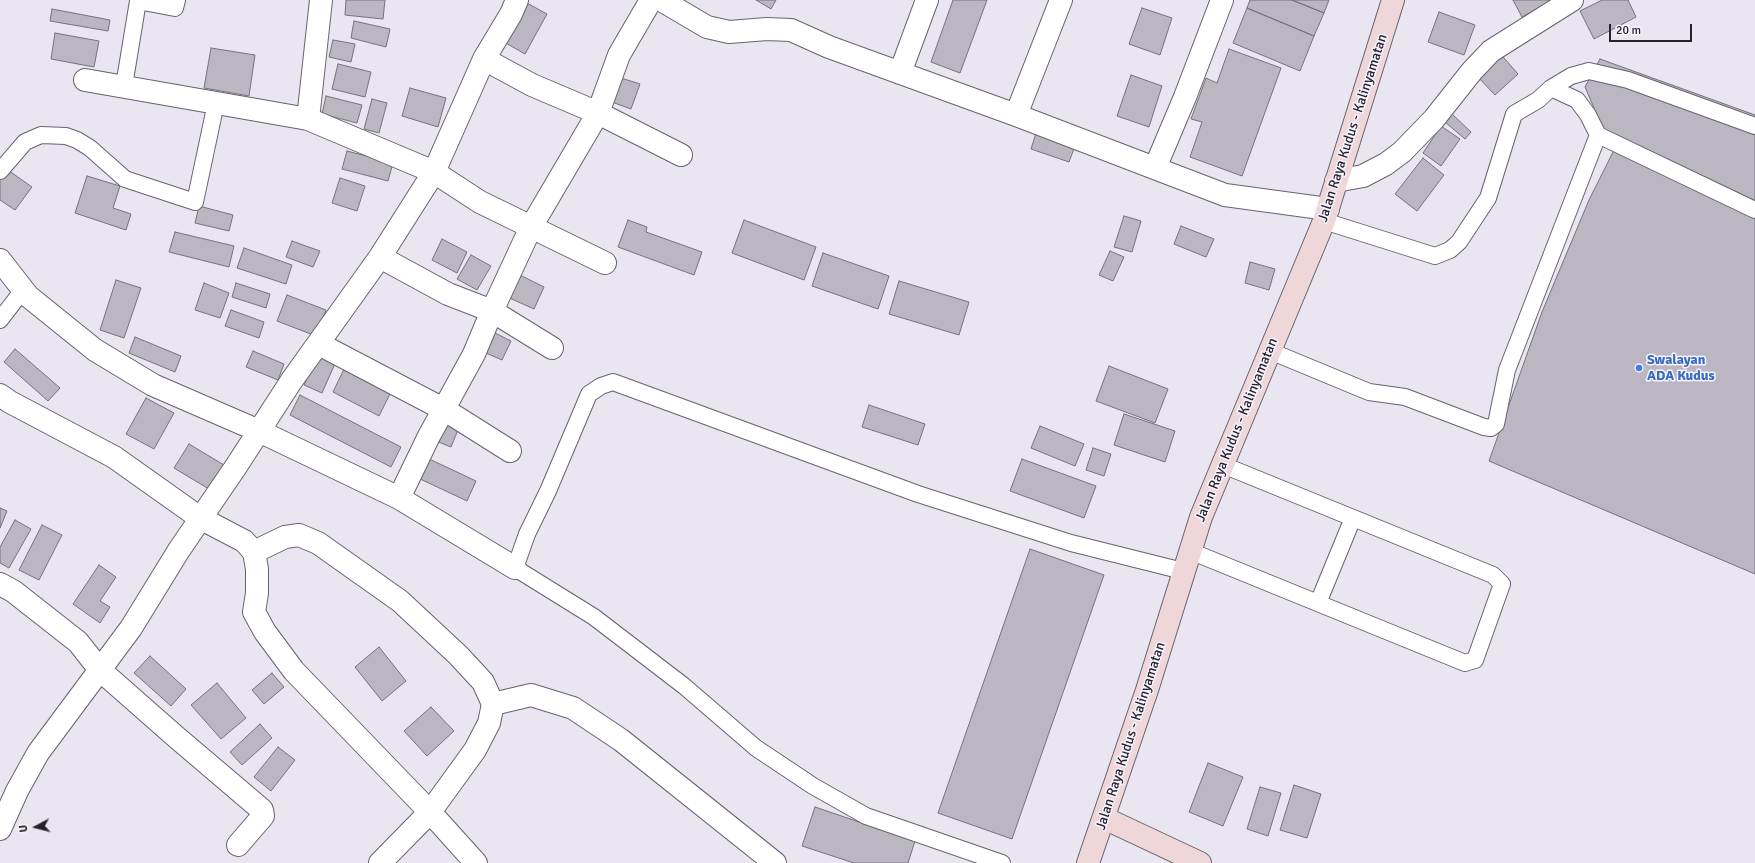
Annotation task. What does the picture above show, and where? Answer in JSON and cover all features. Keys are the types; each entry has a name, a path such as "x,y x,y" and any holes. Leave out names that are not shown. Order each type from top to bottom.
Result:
{"main road":[{"name":"Jalan Raya Kudus - Kalinyamatan","path":"1088,863 1147,690 1201,517 1326,215 1393,0"},
{"path":"1104,818 1200,863"}],"street":[{"path":"308,119 321,0"},
{"path":"0,829 17,791 38,753 132,628 200,518 235,468 292,380 380,257 434,172 484,59 511,14 517,0"},
{"path":"399,498 429,436 474,354 492,311 532,227 598,113 619,55 651,0"},
{"path":"660,0 707,27 729,32 760,29 791,30 829,47 1016,115 1225,195 1326,215"},
{"path":"1016,115 1061,0"},
{"path":"1155,168 1222,0"},
{"path":"1336,182 1363,176 1386,164 1402,152 1434,119 1472,71 1491,51 1572,0"},
{"path":"900,73 923,2"},
{"path":"484,59 532,85 598,113 681,155"},
{"path":"85,80 308,119 434,172 480,202 605,263"},
{"path":"380,257 448,294 492,311 552,348"},
{"path":"0,260 28,296 95,350 153,385 259,431 399,498 515,568"},
{"path":"319,344 444,410 510,452"},
{"path":"0,395 10,402 114,457 200,518 244,541 254,552 257,568 257,593 254,612 265,632 294,671 430,812 476,863"},
{"path":"254,552 285,537 299,535 318,543 400,601 458,655 483,682 494,704 489,723 475,750 430,812 380,863"},
{"path":"0,584 13,591 60,626 78,642 100,670 262,810 263,816 238,845"},
{"path":"494,704 531,695 573,708 621,740 775,863"}],"lane":[{"path":"124,86 138,1 175,8 177,0"},
{"path":"1326,215 1435,256 1450,250 1459,242 1488,198 1514,114 1538,100 1551,88 1570,76 1589,71 1628,80 1755,126"},
{"path":"1551,88 1577,100 1588,115 1598,135 1755,210"},
{"path":"0,171 25,142 41,135 66,136 77,140 90,148 125,179 195,202 216,103"},
{"path":"1270,351 1369,392 1405,397 1484,428 1490,428 1496,424 1507,370 1598,135"},
{"path":"0,320 23,290"},
{"path":"1002,863 866,816 814,786 756,748 684,686 594,617 515,568 527,534 548,491 589,394 601,386 613,382 933,499 1084,546 1183,571"},
{"path":"1190,550 1465,663 1475,660 1502,584 1493,575 1223,465"},
{"path":"1318,603 1352,518"}],"building":[{"path":"346,0 385,0 383,19 345,15"},
{"path":"756,0 776,0 771,9"},
{"path":"953,0 987,0 960,73 931,62"},
{"path":"1250,0 1292,0 1324,13 1314,36 1247,8"},
{"path":"1292,0 1329,0 1324,13"},
{"path":"1513,0 1553,0 1522,17"},
{"path":"1602,0 1628,0 1636,17 1594,39 1580,11"},
{"path":"525,2 547,14 525,54 504,42"},
{"path":"1142,8 1172,18 1160,55 1129,44"},
{"path":"1247,8 1314,36 1300,71 1233,43"},
{"path":"52,9 110,20 108,31 50,21"},
{"path":"1439,12 1475,25 1464,55 1428,42"},
{"path":"354,21 390,29 386,47 351,38"},
{"path":"55,33 99,41 94,67 51,59"},
{"path":"333,40 355,44 351,62 329,57"},
{"path":"211,48 255,55 249,96 204,88"},
{"path":"1229,49 1281,68 1242,176 1190,157 1202,122 1191,119 1206,78 1217,83"},
{"path":"1498,51 1518,74 1495,95 1474,73"},
{"name":"Swalayan ADA Kudus","path":"1600,59 1755,115 1755,574 1489,461 1542,312 1589,200 1613,152 1585,87"},
{"path":"338,64 371,72 365,97 332,89"},
{"path":"1131,75 1162,86 1149,127 1117,116"},
{"path":"618,77 640,84 631,109 609,101"},
{"path":"410,88 446,98 438,127 402,116"},
{"path":"326,96 362,105 357,123 322,114"},
{"path":"372,99 387,103 379,133 364,129"},
{"path":"1452,114 1471,132 1465,139 1445,122"},
{"path":"1441,126 1460,139 1441,166 1423,153"},
{"path":"1036,133 1075,146 1069,162 1031,149"},
{"path":"347,151 393,163 388,181 342,169"},
{"path":"1423,158 1444,175 1417,211 1395,194"},
{"path":"5,168 32,187 15,210 0,200 0,174"},
{"path":"87,176 120,186 113,208 131,214 126,230 75,213"},
{"path":"340,178 365,186 357,211 332,203"},
{"path":"199,206 233,215 229,231 195,223"},
{"path":"1124,216 1141,221 1132,252 1114,247"},
{"path":"628,220 647,227 646,232 702,252 694,275 618,247"},
{"path":"744,220 816,247 804,280 732,253"},
{"path":"1181,226 1214,239 1206,257 1174,244"},
{"path":"175,232 234,246 229,267 169,252"},
{"path":"442,239 467,252 457,273 432,260"},
{"path":"292,241 320,251 313,267 286,257"},
{"path":"244,248 292,265 286,284 237,268"},
{"path":"1110,251 1124,257 1113,281 1099,275"},
{"path":"823,253 889,276 878,309 812,286"},
{"path":"471,255 491,266 477,290 457,279"},
{"path":"1250,262 1275,269 1269,290 1245,283"},
{"path":"514,272 544,287 534,309 503,295"},
{"path":"116,280 141,288 124,338 100,330"},
{"path":"899,281 969,302 959,335 889,314"},
{"path":"204,283 229,293 220,318 195,310"},
{"path":"236,283 270,294 266,308 232,297"},
{"path":"287,295 326,310 316,336 277,321"},
{"path":"231,310 264,322 259,338 225,326"},
{"path":"495,333 511,341 502,360 486,353"},
{"path":"135,337 181,356 175,372 129,353"},
{"path":"15,349 60,388 48,401 4,362"},
{"path":"253,351 284,364 278,380 246,367"},
{"path":"320,351 337,359 322,393 304,385"},
{"path":"1109,366 1168,389 1155,423 1096,401"},
{"path":"345,367 392,390 379,416 333,392"},
{"path":"300,395 401,447 391,467 290,415"},
{"path":"146,398 174,413 154,449 126,434"},
{"path":"869,405 925,424 918,445 862,427"},
{"path":"1124,414 1175,431 1165,462 1114,445"},
{"path":"445,419 460,425 451,447 436,441"},
{"path":"1040,426 1084,444 1075,466 1031,448"},
{"path":"189,444 224,465 209,489 174,468"},
{"path":"1093,448 1111,454 1104,476 1086,470"},
{"path":"425,457 476,481 467,501 416,477"},
{"path":"1022,459 1096,486 1084,518 1010,491"},
{"path":"0,508 7,511 0,528"},
{"path":"15,520 31,529 9,568 0,563 0,547"},
{"path":"42,525 62,535 39,580 19,570"},
{"path":"1030,549 1104,575 1012,839 938,813"},
{"path":"99,565 116,577 100,601 110,607 100,623 73,604"},
{"path":"379,647 406,681 382,701 355,667"},
{"path":"150,656 186,689 171,706 134,673"},
{"path":"272,673 284,687 264,704 252,690"},
{"path":"217,683 246,718 221,739 191,705"},
{"path":"431,707 454,731 427,756 404,731"},
{"path":"260,724 272,738 242,765 230,752"},
{"path":"278,747 295,760 271,791 254,777"},
{"path":"1208,763 1243,777 1223,826 1189,812"},
{"path":"1294,785 1321,794 1307,838 1280,830"},
{"path":"1260,787 1281,793 1268,836 1247,829"},
{"path":"815,807 915,841 908,863 854,863 802,846"}],"place":[{"name":"Swalayan ADA Kudus","path":"1639,368"}]}
